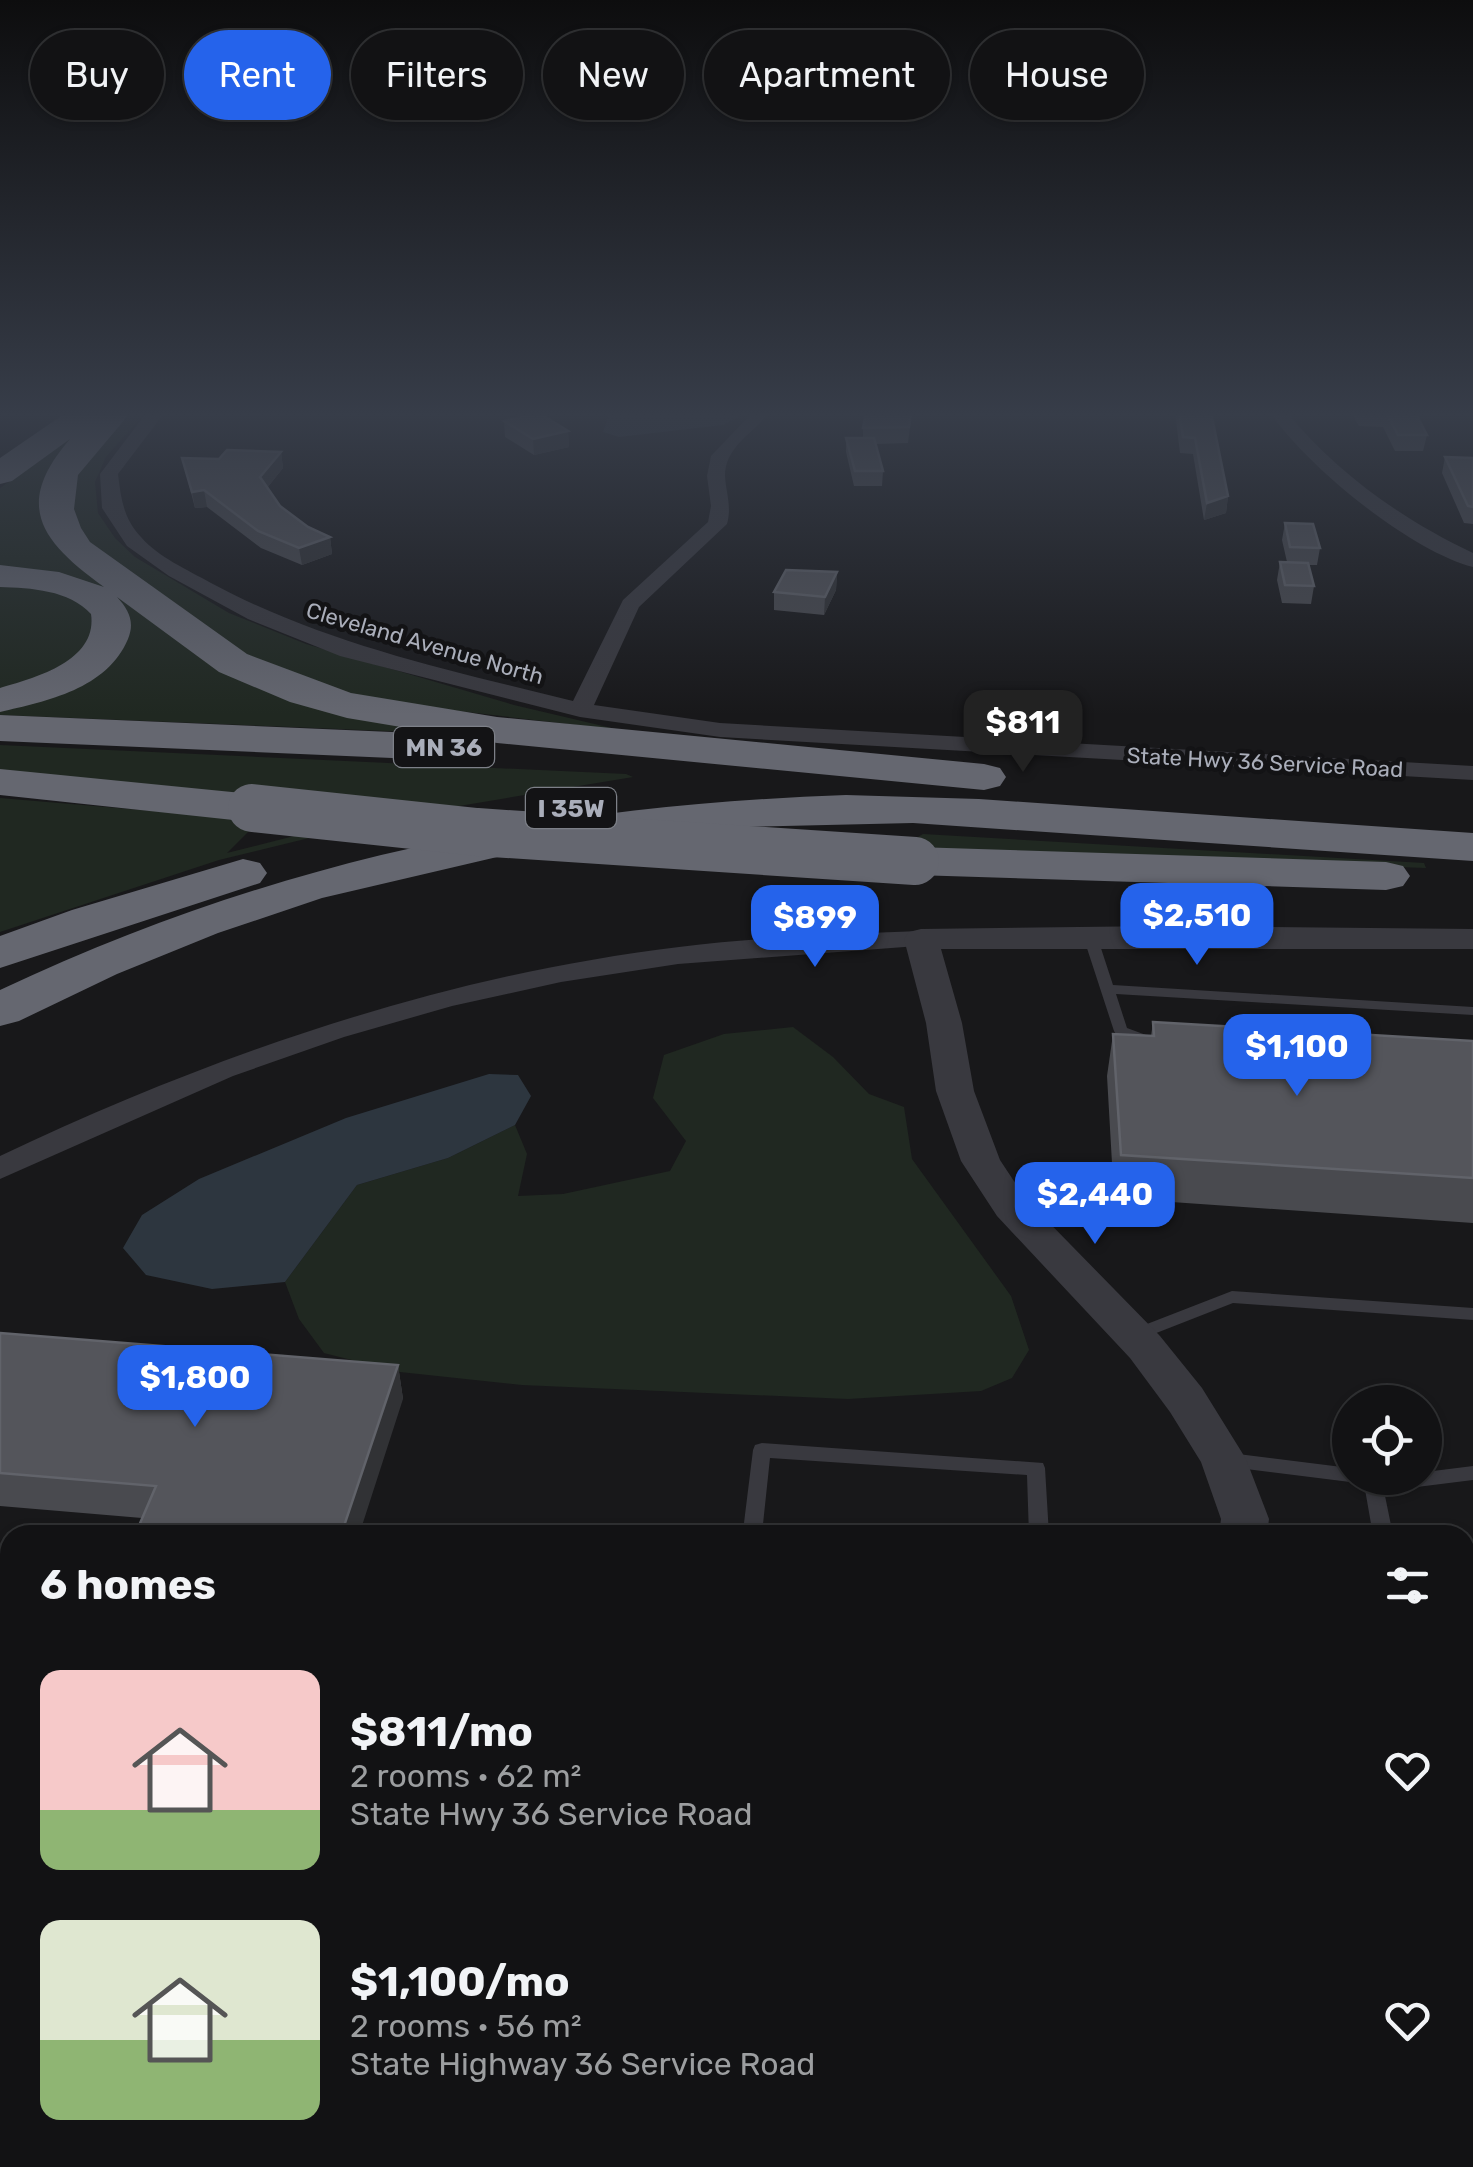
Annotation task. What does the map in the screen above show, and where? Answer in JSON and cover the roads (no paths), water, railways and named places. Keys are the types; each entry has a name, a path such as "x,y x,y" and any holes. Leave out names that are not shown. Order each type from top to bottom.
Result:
{"highway":[{"path":"57,513 64,534 77,550 204,644 266,678 348,705 445,723 887,769"},
{"path":"0,576 40,578 78,587 106,607 112,631 106,646 78,670 33,691 0,700"},
{"name":"MN 36","path":"0,728 887,769 1161,792"},
{"path":"0,782 610,842 914,860 1473,879"},
{"name":"I 35W","path":"0,952 123,909 352,846 527,814 683,796 787,790 1161,792 1473,808"},
{"name":"I 35W","path":"0,1010 156,940 299,891 476,846 586,826 777,810 920,809 1473,847"}],"street":[{"name":"Cleveland Avenue North","path":"116,513 121,525 151,555 230,603 286,629 348,651 580,710"},
{"path":"580,710 630,604 717,524 720,513"},
{"path":"1390,513 1418,534 1473,561"},
{"path":"1442,546 1473,547"},
{"name":"State Hwy 36 Service Road","path":"580,710 720,730 1473,774"},
{"path":"921,939 944,1024 955,1091 981,1161 1032,1232 1133,1336 1186,1400 1223,1459 1244,1525"},
{"path":"0,1168 153,1095 328,1030 456,994 567,970 663,955 758,945 921,939 1473,939"}],"lane":[{"path":"1090,936 1124,1034 1149,1038"},
{"path":"1108,989 1473,1011"},
{"path":"1133,1336 1232,1297 1473,1314"},
{"path":"755,1525 762,1450 1036,1468 1039,1525"},
{"path":"1223,1459 1332,1472"},
{"path":"1442,1477 1473,1473"},
{"path":"1377,1495 1382,1525"}]}
